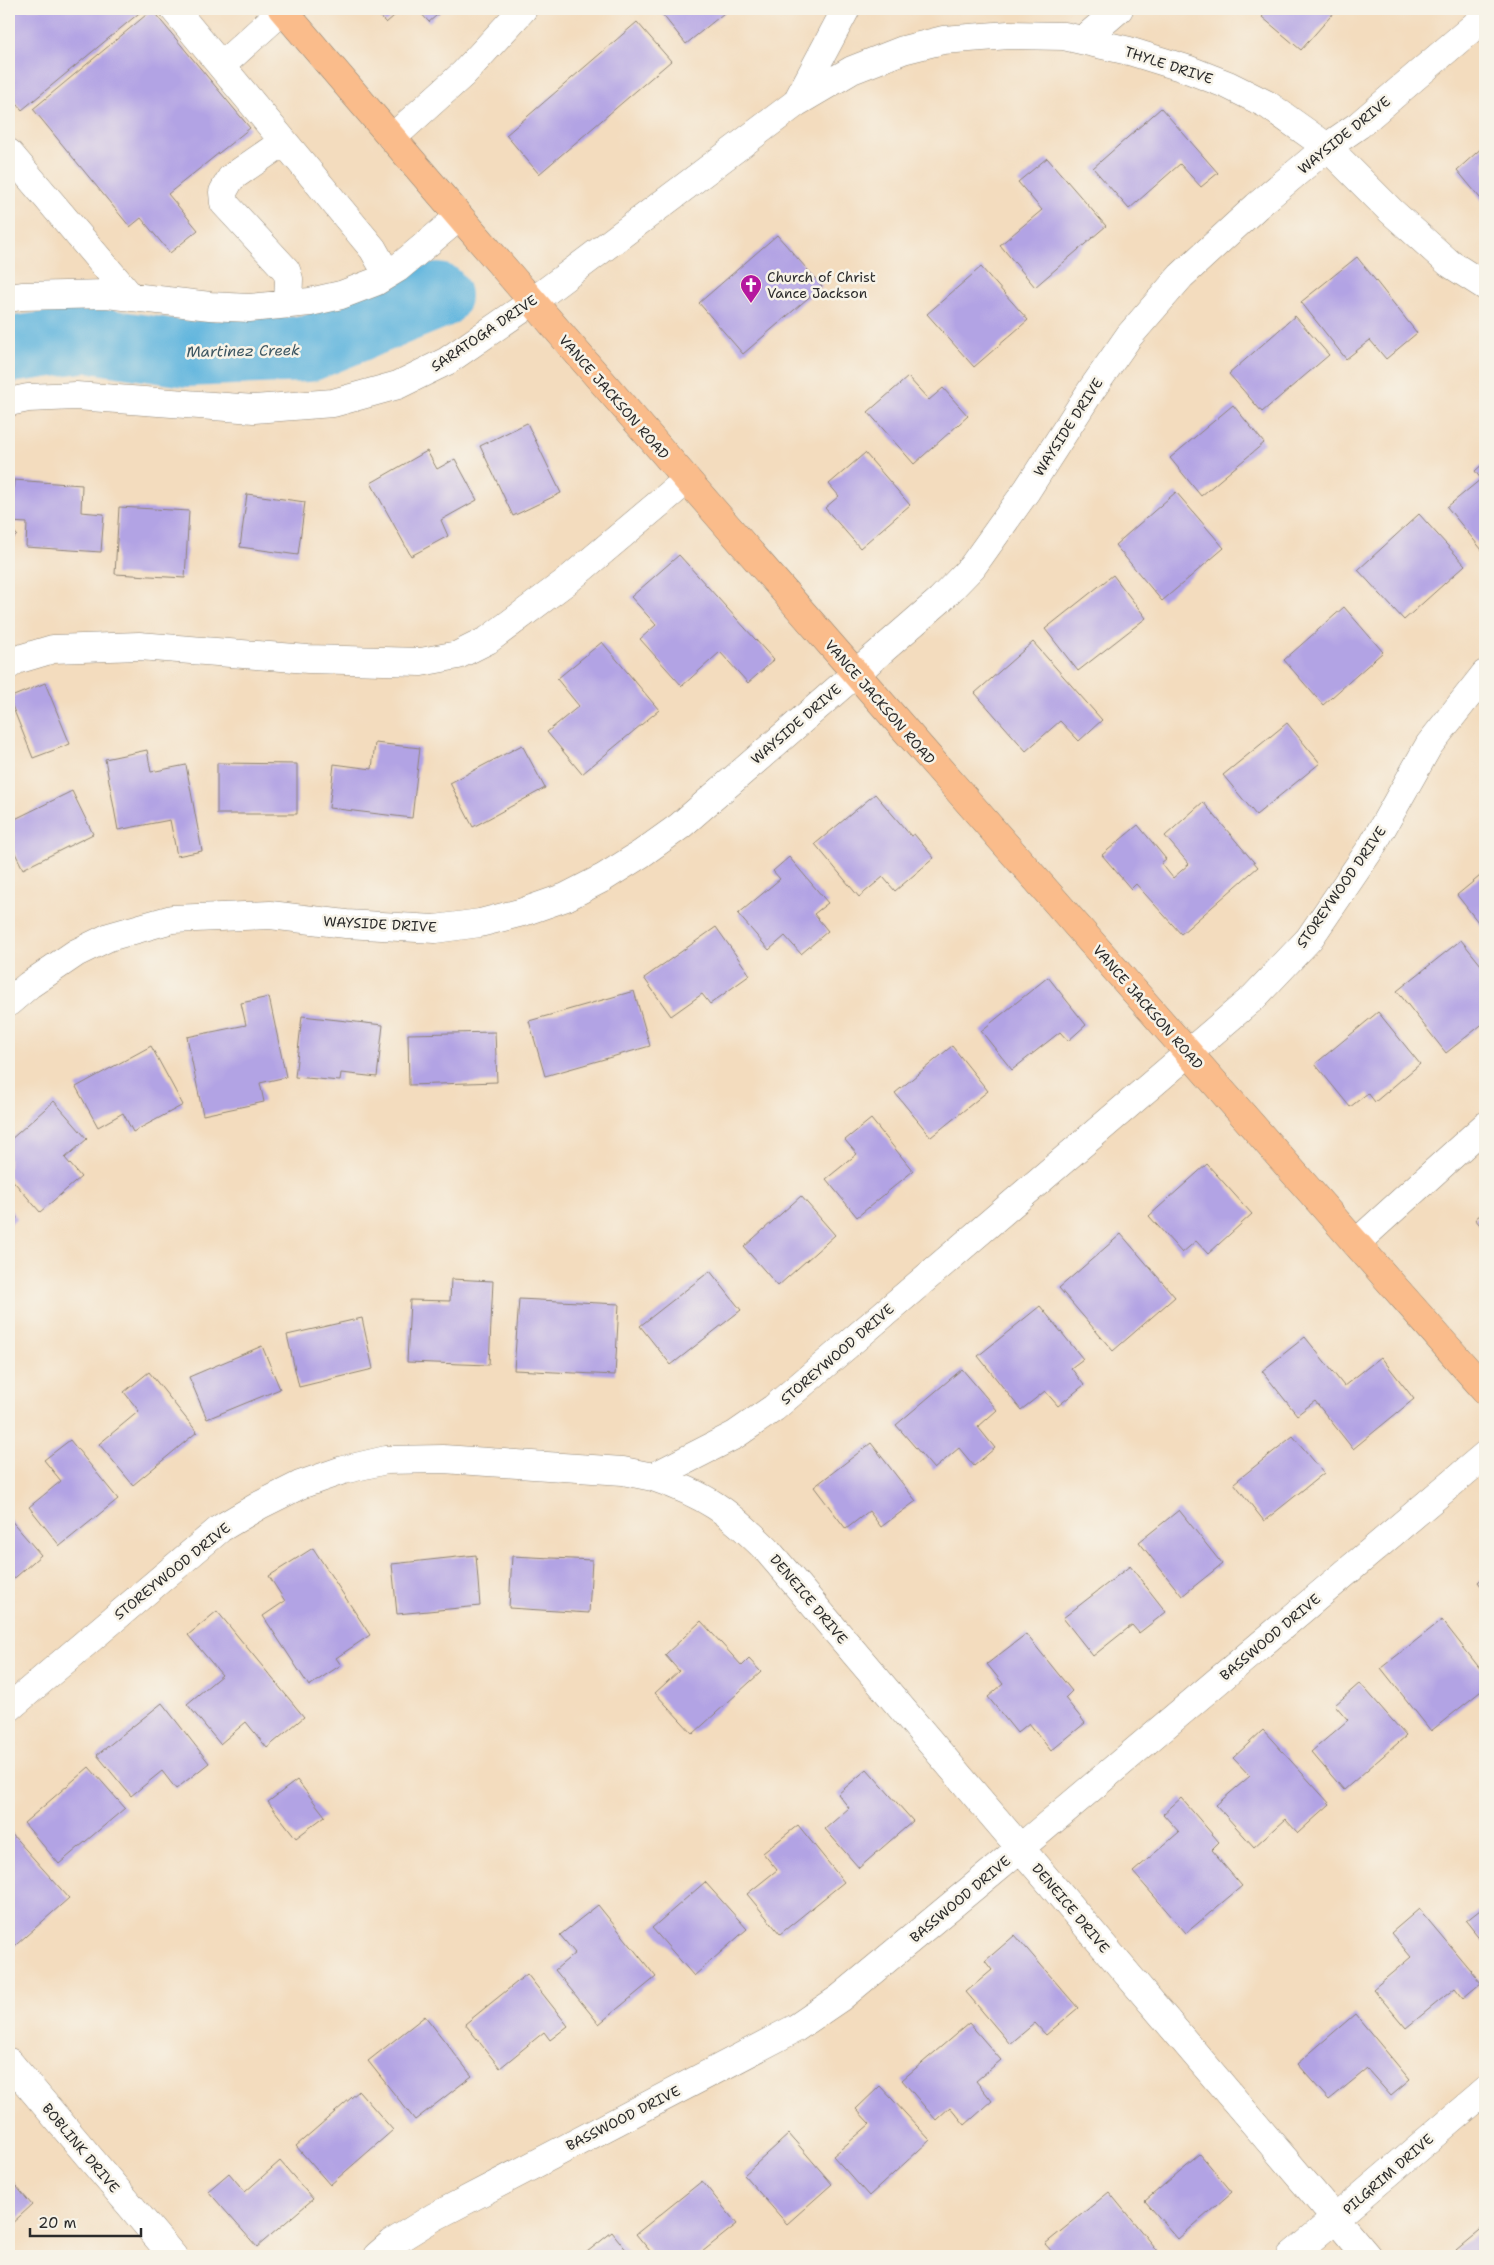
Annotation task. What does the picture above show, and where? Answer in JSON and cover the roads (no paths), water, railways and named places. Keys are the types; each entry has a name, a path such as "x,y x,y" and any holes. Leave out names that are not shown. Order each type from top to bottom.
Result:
{"main road":[{"name":"VANCE JACKSON ROAD","path":"283,9 532,302 854,673 1485,1390"}],"street":[{"path":"174,9 373,249 387,274"},
{"path":"222,65 283,9"},
{"path":"392,138 463,74 523,9"},
{"name":"SARATOGA DRIVE","path":"9,402 28,398 76,396 254,408 333,403 398,385 447,361 532,302 796,102 846,9"},
{"path":"1083,40 1119,9"},
{"name":"WAYSIDE DRIVE","path":"9,1002 29,985 76,953 109,937 172,919 270,915 346,924 435,930 497,919 566,897 603,878 641,854 680,826 940,600 972,567 1027,490 1092,389 1129,336 1181,276 1327,147 1359,125 1485,17"},
{"name":"THYLE DRIVE","path":"796,102 852,70 902,50 943,40 1009,34 1064,36 1138,53 1228,84 1268,104 1327,147 1391,211 1449,263 1485,286"},
{"path":"283,142 231,178 222,192 224,203 286,270 289,279 288,304"},
{"path":"9,153 132,297"},
{"path":"9,298 107,294 210,306 249,308 310,302 341,295 375,282 459,217"},
{"path":"9,664 16,660 53,649 139,646 308,660 421,662 458,655 488,640 567,582 687,480"},
{"name":"STOREYWOOD DRIVE","path":"9,1708 221,1528 260,1505 300,1485 343,1470 386,1460 434,1459 623,1471 653,1476 735,1435 774,1408 1254,997 1309,939 1371,848 1429,745 1485,674"},
{"path":"1356,1243 1485,1126"},
{"name":"BASSWOOD DRIVE","path":"377,2256 392,2243 434,2217 796,2028 840,1998 1020,1849 1485,1455"},
{"name":"DENEICE DRIVE","path":"653,1476 683,1487 715,1504 739,1522 767,1550 1367,2256"},
{"name":"BOBLINK DRIVE","path":"9,2062 173,2256"},
{"name":"PILGRIM DRIVE","path":"1291,2256 1485,2091"}],"waterway":[{"name":"Martinez Creek","path":"9,350 85,339 188,354 308,349 438,296"}],"place":[{"name":"Church of Christ Vance Jackson","path":"751,304"}]}
